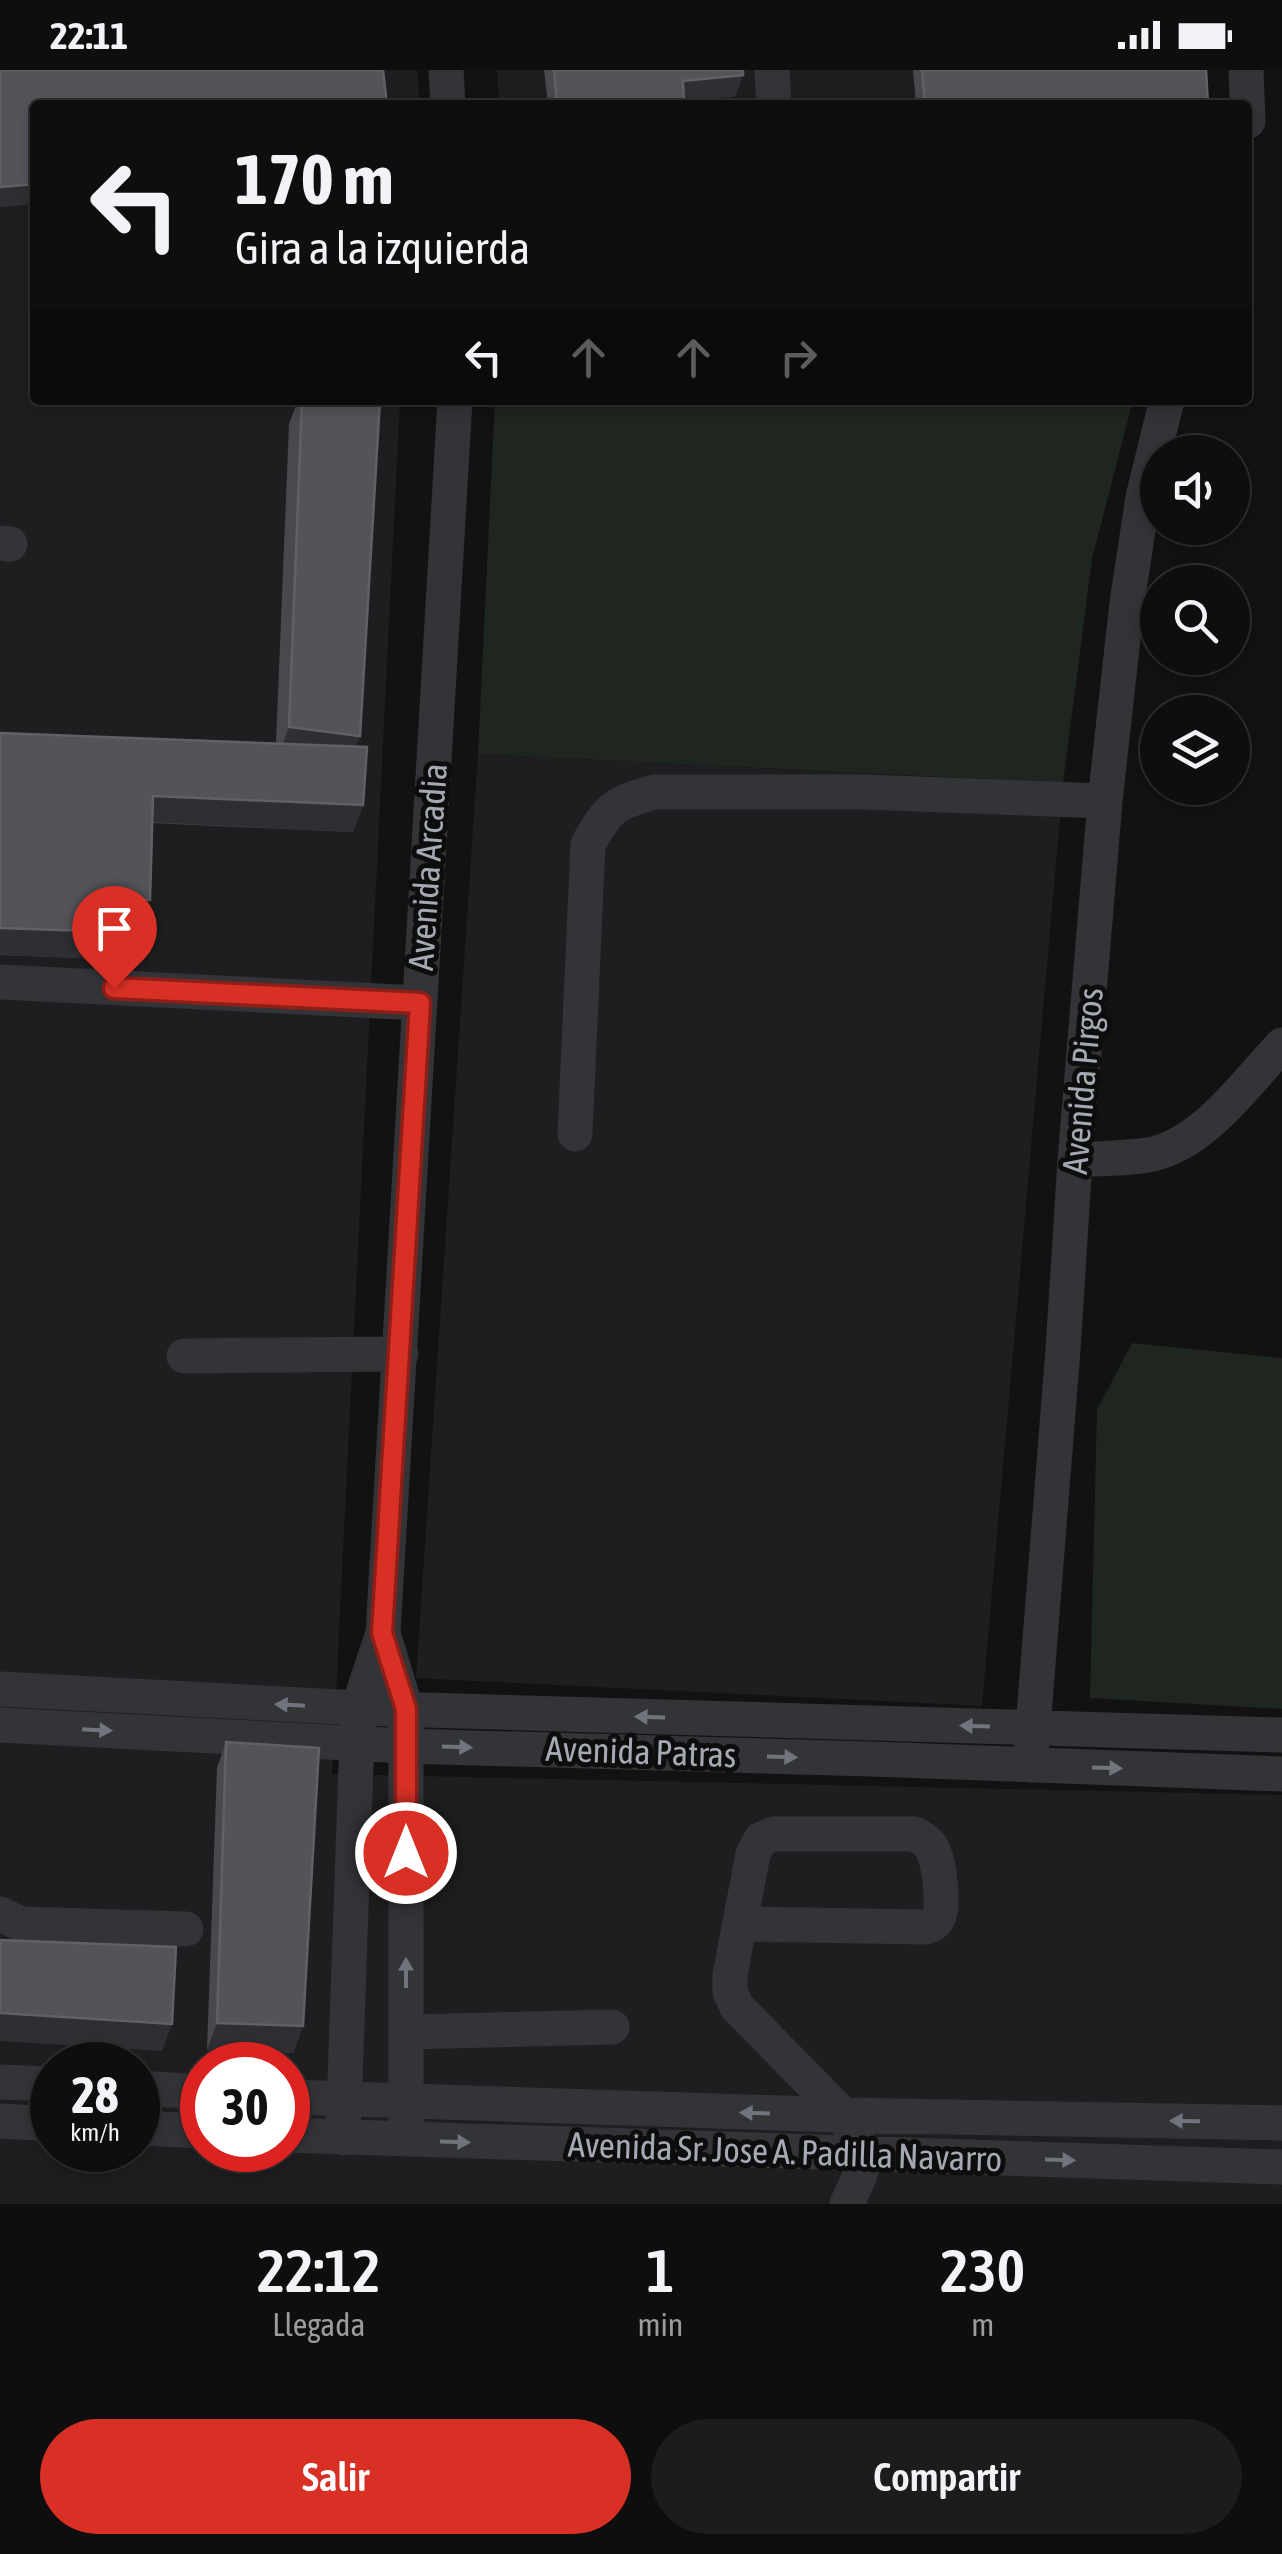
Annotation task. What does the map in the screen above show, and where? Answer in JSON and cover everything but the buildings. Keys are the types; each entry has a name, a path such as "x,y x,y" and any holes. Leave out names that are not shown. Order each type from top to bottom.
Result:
{"street":[{"path":"446,70 448,100"},
{"path":"772,70 774,100"},
{"path":"1246,70 1247,100"},
{"name":"Avenida Arcadia","path":"343,2138 358,1726 382,1633 455,405"},
{"name":"Avenida Pirgos","path":"1030,1765 1105,801 1142,497 1166,405"},
{"path":"575,1134 588,844 602,819 622,801 656,792 863,792 1105,801"},
{"path":"0,982 420,1003"},
{"path":"1075,1160 1154,1154 1178,1143 1206,1126 1282,1044"},
{"path":"184,1356 400,1354"},
{"name":"Avenida Arcadia","path":"382,1633 406,1709 406,2140"},
{"name":"Avenida Patras","path":"0,1688 358,1726 405,1746 1282,1774"},
{"name":"Avenida Patras","path":"0,1725 358,1726 406,1709 1282,1735"},
{"path":"742,1924 925,1927 935,1923 942,1904 934,1851 925,1839 914,1834 774,1834 761,1839 754,1854 730,1992 738,2007 842,2116 864,2154 847,2204"},
{"path":"0,1914 20,1924 186,1928"},
{"path":"406,2032 612,2027"},
{"path":"0,2082 30,2083"},
{"name":"Avenida Sr. Jose A. Padilla Navarro","path":"310,2098 842,2116 1282,2123"},
{"path":"0,2121 30,2123"},
{"name":"Avenida Sr. Jose A. Padilla Navarro","path":"310,2136 1282,2167"}],"shaded area":[{"path":"0,70 417,70 420,100 30,100 30,405 400,405 332,1774 1282,1795 1282,2204 0,2204"},
{"path":"497,70 1197,70 1199,100 499,100"},
{"path":"495,405 1132,405 1092,559 1063,783 478,754"},
{"path":"478,754 1063,783 982,1706 416,1678"},
{"path":"1132,1343 1282,1358 1282,1709 1090,1698 1097,1410"}],"route":[{"path":"114,988 420,1003 382,1633 406,1709 406,1853"}]}
